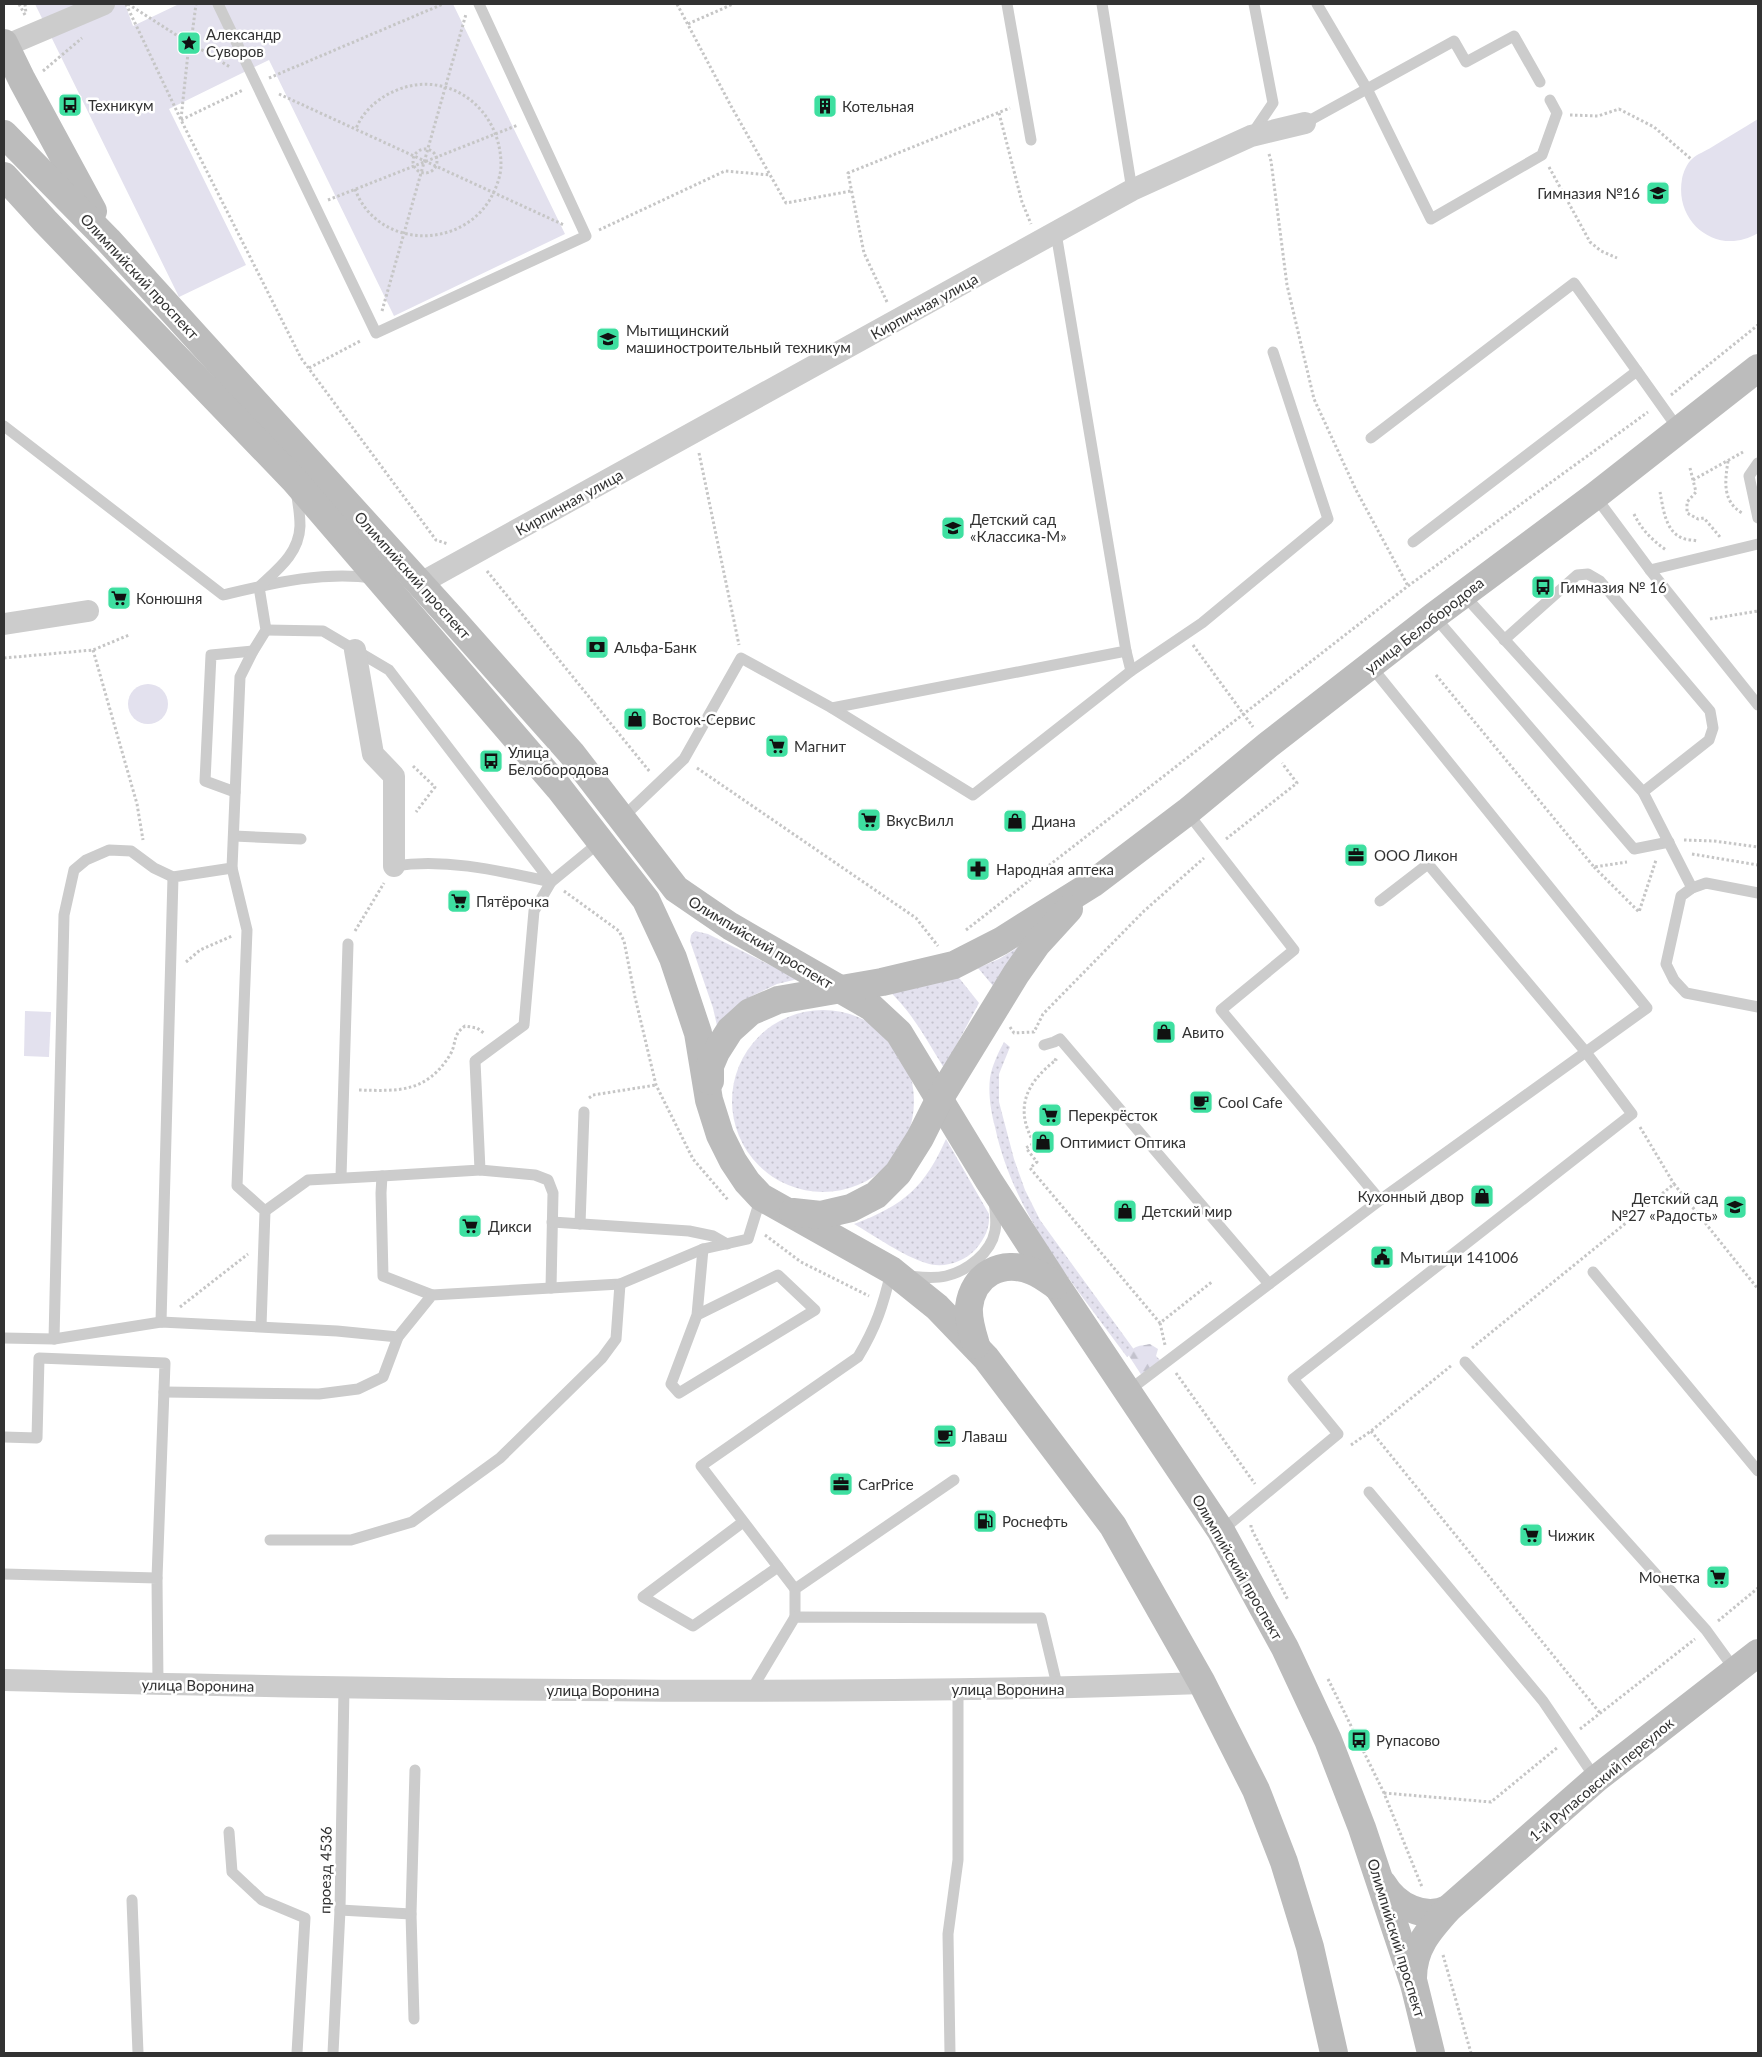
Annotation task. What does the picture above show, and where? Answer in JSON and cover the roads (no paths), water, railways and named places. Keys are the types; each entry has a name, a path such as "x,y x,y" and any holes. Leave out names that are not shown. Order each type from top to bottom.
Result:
{"main road":[{"path":"5,44 22,80 108,240"},
{"name":"Олимпийский проспект","path":"4,134 108,240 421,583 572,754 676,889 730,926 871,1007 899,1033 989,1181 1056,1286 1221,1531 1285,1648 1328,1740 1362,1828 1414,1984 1431,2053"},
{"name":"Олимпийский проспект","path":"4,176 295,481 560,788 646,900 673,958 698,1033 709,1100 720,1135 733,1161 747,1182 761,1196 893,1272 937,1307 976,1345 1113,1526 1202,1683 1256,1790 1284,1862 1310,1947 1334,2053"},
{"path":"4,199 45,221"},
{"name":"улица Белобородова","path":"1092,884 1187,812 1268,745 1434,616 1595,496 1758,368"},
{"path":"839,990 954,965 1001,941 1092,884"},
{"path":"940,1098 997,1008 1016,974 1037,944 1092,884"},
{"name":"Олимпийский проспект","path":"709,1100 710,1066 716,1052 730,1030 750,1012 778,1000 839,990"},
{"name":"Олимпийский проспект","path":"789,1212 821,1214 851,1208 876,1196 898,1174 920,1138 940,1098"},
{"path":"976,1345 970,1325 969,1308 972,1292 981,1278 997,1268 1014,1266 1032,1271 1056,1286"},
{"name":"1-й Рупасовский переулок","path":"1414,1984 1413,1968 1418,1949 1433,1925 1448,1909 1596,1779 1758,1653"},
{"path":"1379,1878 1394,1898 1407,1907 1429,1914 1448,1909"}],"street":[{"path":"5,44 104,4"},
{"name":"Кирпичная улица","path":"421,583 1132,190 1256,135 1305,123"},
{"path":"4,624 88,611"},
{"path":"355,650 373,754 394,776 394,866"},
{"name":"улица Воронина","path":"4,1680 344,1688 750,1692 1058,1689 1202,1683"}],"lane":[{"path":"218,4 376,333 586,236 479,4"},
{"path":"1007,4 1031,140"},
{"path":"1102,4 1132,190"},
{"path":"1254,4 1273,103 1256,135"},
{"path":"1317,4 1368,89 1431,220 1542,155 1557,113 1550,100"},
{"path":"1305,123 1454,41 1466,62 1514,36 1540,82"},
{"path":"1056,233 1131,672"},
{"path":"1371,438 1574,283 1679,430"},
{"path":"621,819 684,759 741,658 832,708 973,795 1131,672 1202,624 1328,519 1273,352"},
{"path":"1413,542 1637,371"},
{"path":"4,426 223,595 312,576 338,574 380,579"},
{"path":"1753,517 1749,476 1758,464"},
{"path":"259,587 287,562 297,542 300,527 295,481"},
{"path":"1595,496 1650,570 1758,705"},
{"path":"1650,570 1758,544"},
{"path":"1504,640 1577,575 1588,574 1600,580 1710,711 1713,728 1709,740 1643,792"},
{"path":"259,587 266,630 252,651 240,677 232,868 246,930 237,1186 265,1211"},
{"path":"1463,594 1643,792 1692,888"},
{"path":"1434,616 1634,849 1669,842"},
{"path":"266,630 323,630 389,670 551,882"},
{"path":"235,792 206,781 211,655 252,651"},
{"path":"832,708 1126,651"},
{"path":"1128,1391 1380,1200 1647,1008 1370,666"},
{"path":"1187,812 1294,950 1221,1010 1380,1200"},
{"path":"234,836 300,839"},
{"path":"480,1170 475,1060 524,1025 534,911 551,882 601,841"},
{"path":"54,1339 64,915 74,870 86,860 109,850 131,850 154,868 173,877 232,868"},
{"path":"394,866 410,863 480,867 551,882"},
{"path":"1221,1531 1338,1434 1293,1378 1632,1114 1585,1051 1428,864 1380,902"},
{"path":"161,1322 173,877"},
{"path":"1758,893 1706,883 1692,888 1681,896 1666,964 1674,980 1686,993 1758,1007"},
{"path":"340,1177 348,944"},
{"path":"1044,1045 1060,1039 1269,1284"},
{"path":"580,1224 584,1112"},
{"path":"265,1211 308,1180 480,1170 535,1175 548,1180 553,1192 551,1288"},
{"path":"382,1176 383,1276 432,1295 620,1284 703,1249 748,1239 761,1196"},
{"path":"750,1692 795,1617 796,1590 701,1466 858,1357 873,1332 882,1310 893,1272 923,1278 946,1276 972,1264 988,1248 995,1232 994,1199 989,1181"},
{"path":"261,1326 265,1211"},
{"path":"552,1222 689,1230 713,1236 727,1244"},
{"path":"697,1315 778,1274 815,1310 679,1393 671,1384 697,1315 703,1249"},
{"path":"1593,1272 1758,1470"},
{"path":"270,1540 351,1540 412,1522 436,1505 500,1458 602,1358 616,1339 620,1284"},
{"path":"164,1392 319,1394 358,1389 383,1377 398,1338 432,1295"},
{"path":"4,1338 54,1339 161,1322 337,1331 398,1338"},
{"path":"4,1437 37,1438 39,1358 165,1363 157,1578 158,1684"},
{"path":"1462,1359 1706,1630 1735,1670"},
{"path":"796,1590 954,1480"},
{"path":"1370,1492 1543,1701 1596,1779"},
{"path":"744,1522 642,1597 693,1626 778,1567"},
{"path":"4,1574 157,1578"},
{"path":"795,1617 1041,1618 1058,1689"},
{"name":"проезд 4536","path":"333,2053 340,1910 344,1688"},
{"path":"950,2053 948,1934 958,1860 958,1689"},
{"path":"414,2019 411,1914 415,1770"},
{"path":"229,1832 232,1872 262,1900 305,1918 297,2053"},
{"path":"132,1900 138,2053"},
{"path":"340,1910 411,1914"}],"place":[{"name":"Александр Суворов","path":"189,43"},
{"name":"Техникум","path":"70,105"},
{"name":"Котельная","path":"825,106"},
{"name":"Гимназия №16","path":"1658,193"},
{"name":"Мытищинский машиностроительный техникум","path":"608,339"},
{"name":"Детский сад «Классика-М»","path":"953,528"},
{"name":"Гимназия № 16","path":"1543,587"},
{"name":"Конюшня","path":"119,598"},
{"name":"Альфа-Банк","path":"597,647"},
{"name":"Восток-Сервис","path":"635,719"},
{"name":"Магнит","path":"777,746"},
{"name":"Улица Белобородова","path":"491,761"},
{"name":"ВкусВилл","path":"869,820"},
{"name":"Диана","path":"1015,821"},
{"name":"ООО Ликон","path":"1356,855"},
{"name":"Народная аптека","path":"978,869"},
{"name":"Пятёрочка","path":"459,901"},
{"name":"Авито","path":"1164,1032"},
{"name":"Cool Cafe","path":"1201,1102"},
{"name":"Перекрёсток","path":"1050,1115"},
{"name":"Оптимист Оптика","path":"1043,1142"},
{"name":"Кухонный двор","path":"1482,1196"},
{"name":"Детский сад №27 «Радость»","path":"1735,1207"},
{"name":"Детский мир","path":"1125,1211"},
{"name":"Дикси","path":"470,1226"},
{"name":"Мытищи 141006","path":"1382,1257"},
{"name":"Лаваш","path":"945,1436"},
{"name":"CarPrice","path":"841,1484"},
{"name":"Роснефть","path":"985,1521"},
{"name":"Чижик","path":"1531,1535"},
{"name":"Монетка","path":"1718,1577"},
{"name":"Рупасово","path":"1359,1740"}]}
